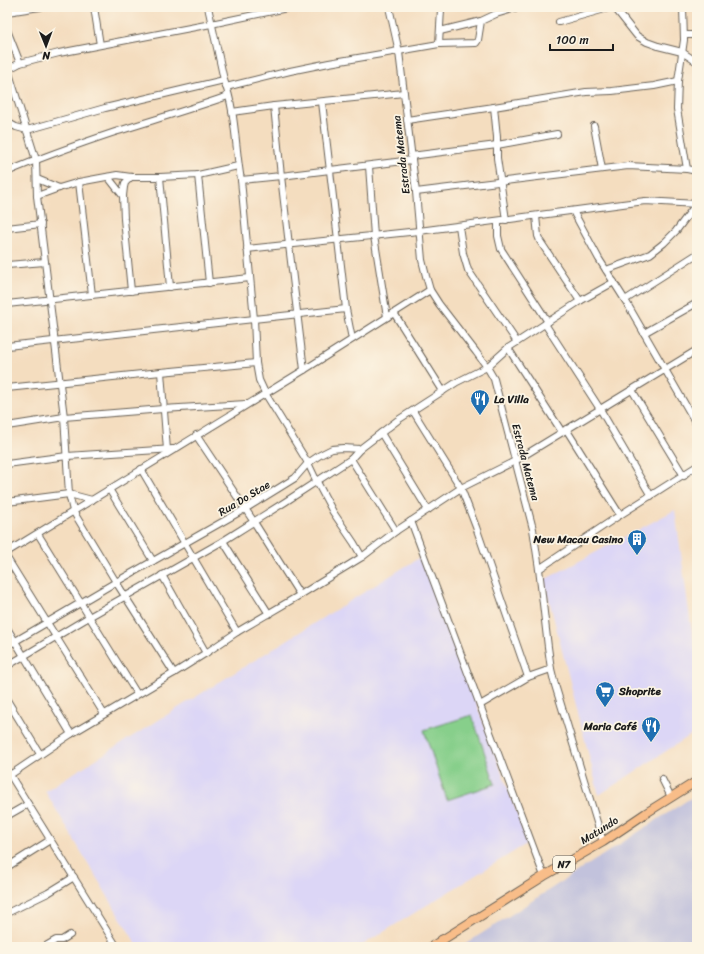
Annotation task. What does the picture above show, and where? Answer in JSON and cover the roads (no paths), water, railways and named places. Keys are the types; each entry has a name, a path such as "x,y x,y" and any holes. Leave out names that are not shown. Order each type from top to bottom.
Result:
{"main road":[{"name":"Matundo","path":"431,947 441,944 544,876 603,842 697,781"}],"street":[{"path":"7,12 40,7"},
{"path":"94,7 100,45"},
{"path":"208,7 232,112 241,180 254,319 256,363 259,380 265,394 308,463 333,512 362,557"},
{"path":"174,673 73,511 69,494 64,417 49,299 38,196 36,160 28,130 7,70 20,63 59,53 292,7"},
{"name":"Estrada Matema","path":"389,7 399,52 416,192 422,260 430,290 487,367 494,379 533,529 551,669 603,842"},
{"path":"440,31 481,21 496,14 519,7"},
{"path":"559,22 613,7 637,36 658,46 682,52 697,62"},
{"path":"683,7 684,35 678,81 677,109 687,169"},
{"path":"440,44 441,9"},
{"path":"7,122 16,127 28,130 105,108 329,63 440,44 476,43 481,21"},
{"path":"7,30 20,63"},
{"path":"684,35 697,35"},
{"path":"407,120 586,92 612,91 654,86 678,81"},
{"path":"232,112 274,106 404,93"},
{"path":"7,172 114,132 185,111 228,96"},
{"path":"322,102 346,309 352,339"},
{"path":"274,106 304,370"},
{"path":"494,107 500,182 506,220"},
{"path":"594,126 602,169"},
{"path":"241,180 369,166 557,134"},
{"path":"38,196 79,182 118,175 131,177 160,177 198,175 238,166"},
{"path":"369,166 374,236 387,317"},
{"path":"416,192 628,166 687,169 697,171"},
{"path":"198,175 209,283"},
{"path":"108,177 123,196"},
{"path":"131,177 125,183 123,196 131,291"},
{"path":"160,177 170,287"},
{"path":"37,179 59,188"},
{"path":"79,182 92,295"},
{"path":"247,249 419,231 645,201 697,203"},
{"path":"606,270 650,254 676,231 697,203"},
{"path":"573,211 593,248 625,300 697,425"},
{"path":"536,216 540,241 580,301"},
{"path":"498,221 498,236 501,249 600,409 651,496"},
{"path":"7,228 41,224"},
{"path":"459,226 463,253 468,270 517,342"},
{"path":"625,300 696,257"},
{"path":"7,265 45,262"},
{"path":"7,304 250,278"},
{"path":"7,666 254,522 351,459 381,432 412,411 457,382 487,367 508,348 580,301 614,282"},
{"path":"7,552 304,370 430,290"},
{"path":"644,333 697,303"},
{"path":"7,346 346,309"},
{"path":"394,313 443,391"},
{"path":"508,348 620,515"},
{"path":"117,947 8,773 362,557 396,531 461,488 515,460 697,350"},
{"path":"7,388 256,363"},
{"path":"161,372 167,450"},
{"path":"632,390 684,476"},
{"path":"7,426 64,417 248,404"},
{"path":"412,411 461,488 528,677"},
{"path":"381,432 428,510"},
{"path":"196,435 254,522 300,595"},
{"name":"Rua Do Stae","path":"7,646 116,582 186,544 296,478 308,463 320,455 332,449 344,448 360,450"},
{"path":"7,464 67,456 174,449"},
{"path":"351,459 396,531"},
{"path":"539,569 620,515 684,476 697,466"},
{"path":"141,470 237,632"},
{"path":"109,490 153,561"},
{"path":"7,502 69,494 92,500"},
{"path":"411,521 544,876"},
{"path":"38,534 137,694"},
{"path":"223,541 268,614"},
{"path":"7,558 104,714"},
{"path":"162,575 206,653"},
{"path":"7,628 71,734"},
{"path":"480,705 528,677 551,669"},
{"path":"7,700 40,754"},
{"path":"662,779 671,797"},
{"path":"7,816 28,804"},
{"path":"7,867 50,840"},
{"path":"7,913 48,893 74,877"},
{"path":"44,947 56,940 62,940 70,935"}],"place":[{"name":"La Villa","path":"480,416"},
{"name":"New Macau Casino","path":"637,556"},
{"name":"Shoprite","path":"605,708"},
{"name":"Maria Café","path":"651,743"}]}
